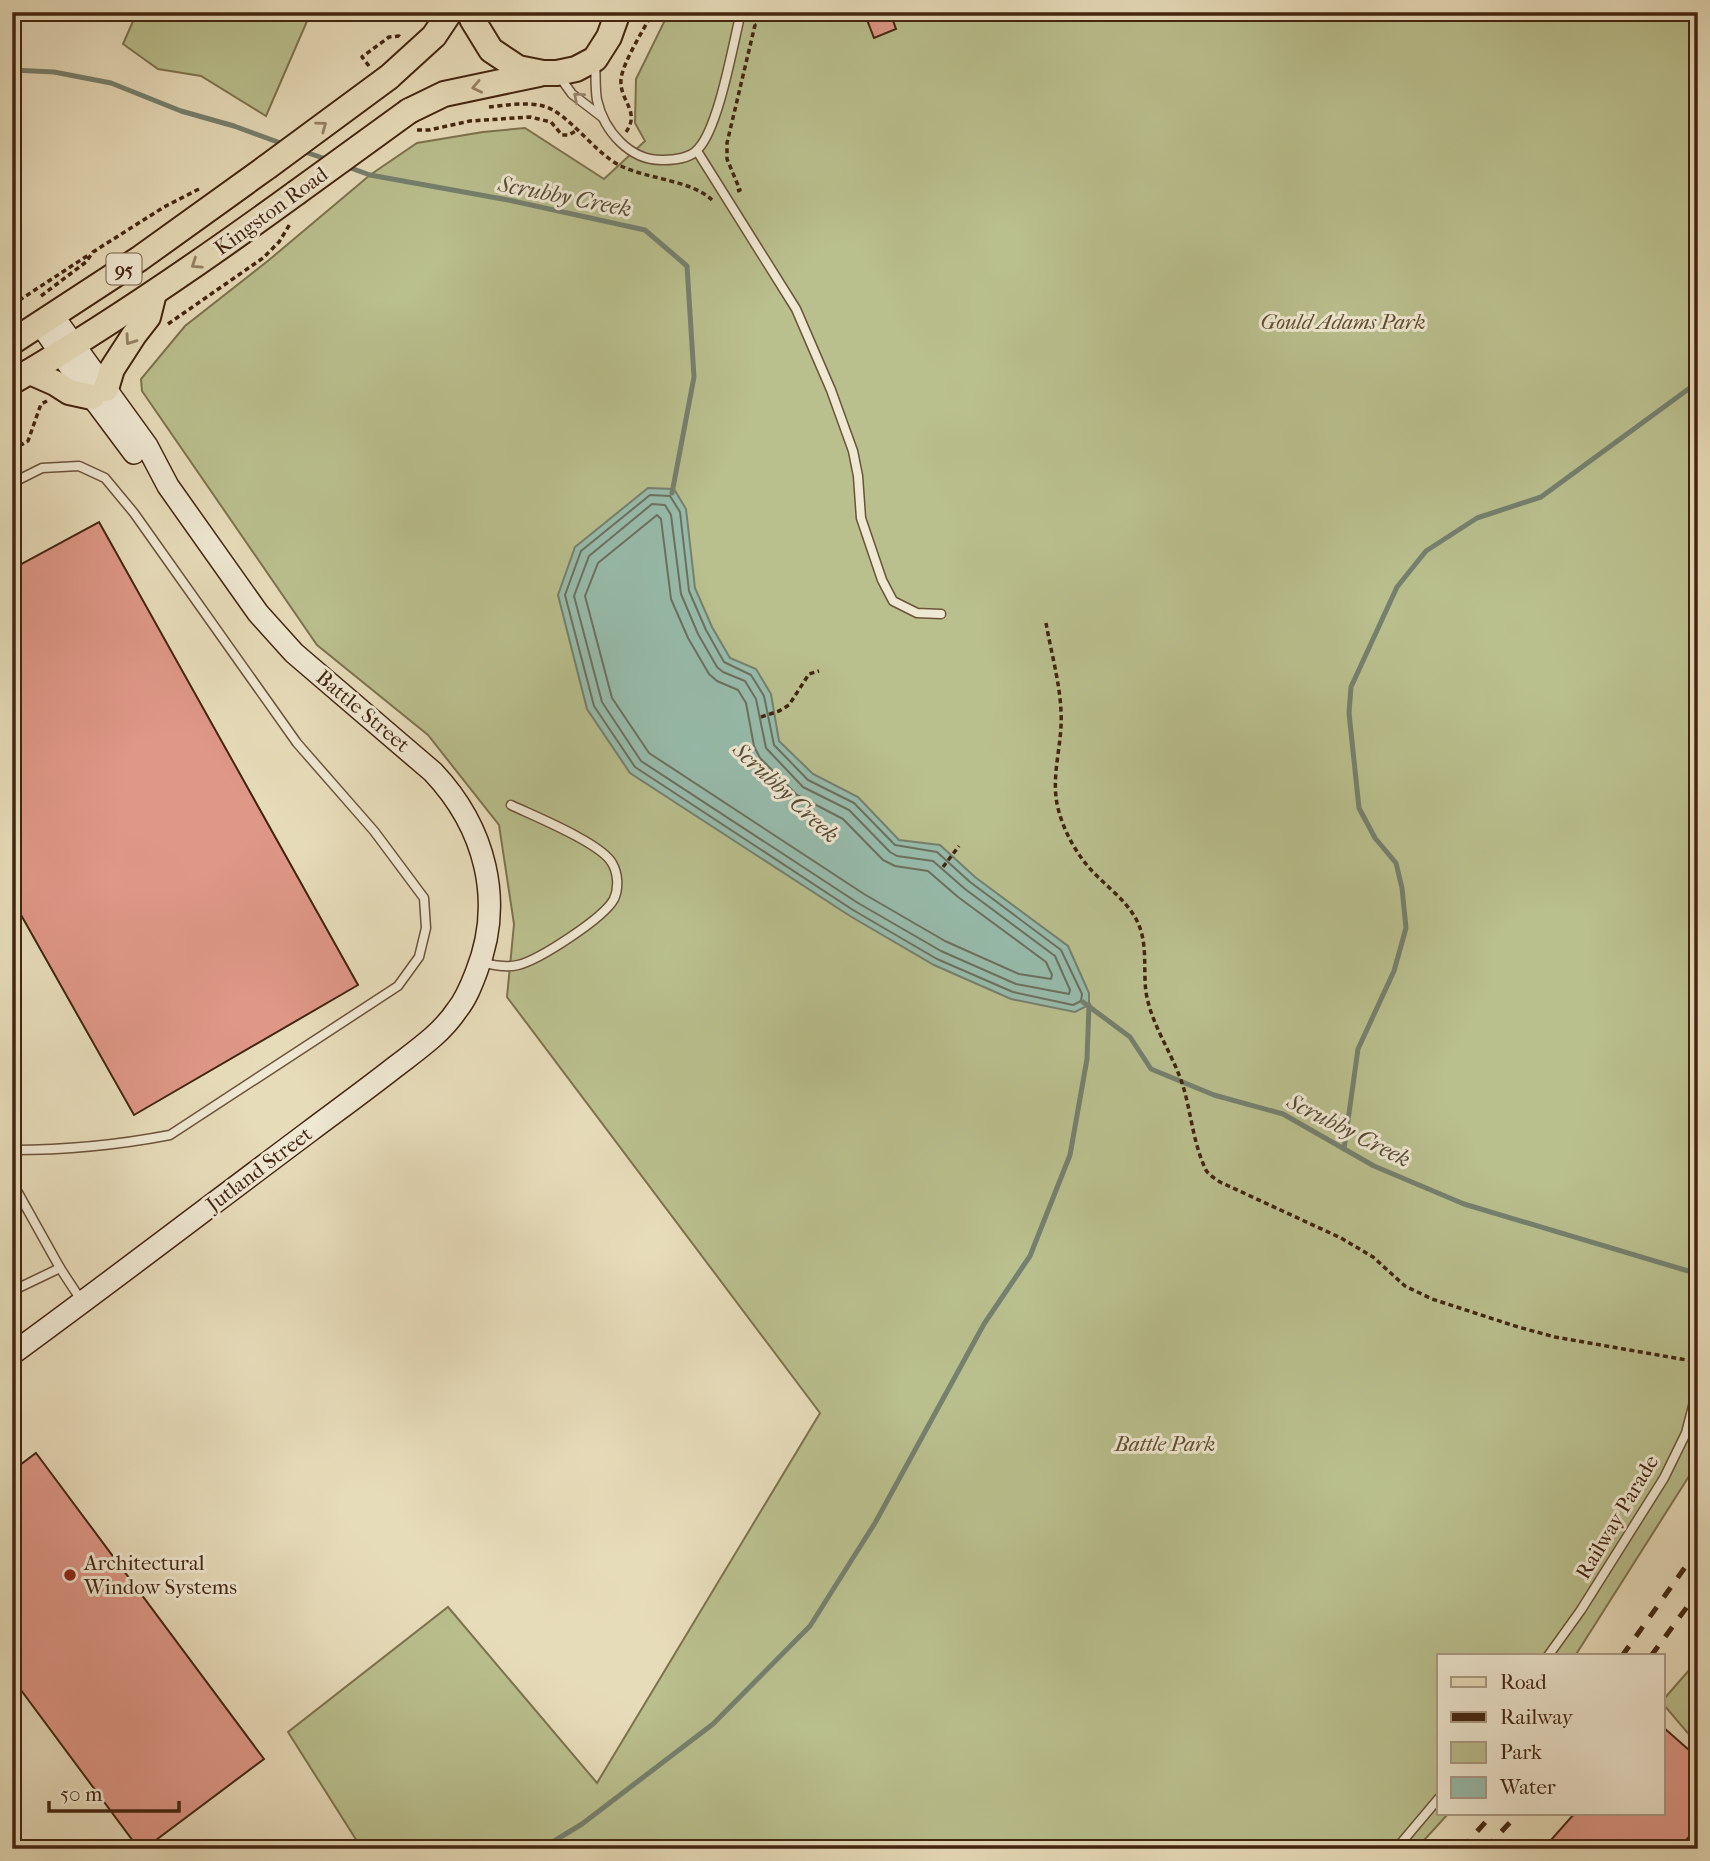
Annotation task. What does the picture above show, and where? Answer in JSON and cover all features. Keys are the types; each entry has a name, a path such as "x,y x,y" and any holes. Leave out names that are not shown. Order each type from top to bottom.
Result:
{"main road":[{"name":"Kingston Road","path":"12,342 42,314 139,259 389,77 434,36 450,12"},
{"path":"472,12 472,19 491,50 518,68 550,73"},
{"path":"595,59 609,37 618,12"},
{"name":"95","path":"550,73 576,69 595,59"},
{"name":"Kingston Road","path":"21,377 155,293 238,236 296,205 409,111 444,94 550,73"},
{"path":"21,377 55,383 69,392 99,393 123,350 148,317 155,293"}],"street":[{"name":"Battle Street","path":"42,314 99,393 147,446 168,486 272,631 433,772 457,801 477,838 487,875 488,922 480,962"},
{"name":"Jutland Street","path":"12,1354 427,1042 446,1026 459,1009 480,962"}],"lane":[{"path":"595,59 597,99 603,117 620,143 636,153 657,160 673,160 697,151 706,137 718,108 741,12"},
{"path":"550,73 572,94 603,117"},
{"path":"697,151 796,309 831,390 853,451 861,518 882,580 893,601 917,613 941,614"},
{"path":"12,483 42,468 79,466 105,478 134,513 297,743 374,831 424,898 426,928 419,957 398,986 170,1135 136,1142 12,1150"},
{"path":"480,962 508,966 529,961 598,918 617,892 615,869 605,853 511,804"},
{"path":"12,1182 60,1268 83,1302"},
{"path":"12,1291 60,1268"},
{"name":"Railway Parade","path":"1549,1654 1589,1598 1664,1478 1686,1433 1698,1387"},
{"path":"1396,1849 1437,1800"}],"path":[{"path":"626,132 633,116 622,91 622,74 653,12"},
{"path":"736,192 740,190 727,159 727,144 755,25 749,19"},
{"path":"482,108 506,105 545,107 577,130"},
{"path":"601,153 609,145"},
{"path":"12,304 164,206 200,188"},
{"path":"161,329 263,258 279,242 296,205"},
{"path":"42,314 93,252"},
{"path":"12,450 28,441 41,404 47,401 55,383"},
{"path":"1046,623 1061,712 1060,740 1055,765 1055,792 1059,813 1069,838 1086,864 1127,905 1139,924 1146,964 1146,992 1153,1017 1183,1084 1206,1171 1220,1182 1341,1238 1373,1257 1405,1286 1433,1299 1555,1337 1698,1362"},
{"path":"761,718 789,705 809,674 819,671"},
{"path":"943,867 958,846"}],"green space":[{"path":"137,12 311,12 266,116 201,76 158,69 123,44"},
{"path":"669,12 1698,12 1698,1462 1576,1654 1437,1654 1437,1815 1447,1815 1416,1849 362,1849 288,1732 448,1607 597,1783 820,1413 507,997 514,924 499,825 428,735 317,645 142,391 141,379 185,326 370,175 417,143 525,128 604,179 645,141 635,123 636,79"},
{"path":"1698,1660 1698,1745 1664,1705 1664,1699"}],"water":[{"path":"648,488 674,489 686,509 695,588 712,627 730,658 756,669 771,694 779,741 813,774 858,797 899,840 940,845 975,877 1068,946 1089,993 1089,1005 1075,1012 1011,999 934,965 850,916 630,773 587,709 558,595 575,547"}],"building":[{"path":"864,12 890,12 896,29 874,38"},
{"path":"99,522 358,985 134,1115 12,899 12,569"},
{"name":"Architectural Window Systems","path":"36,1453 264,1759 144,1849 139,1849 12,1678 12,1471"},
{"path":"1664,1728 1698,1758 1698,1827 1678,1849 1543,1849 1573,1815 1664,1815"}],"waterway":[{"name":"Scrubby Creek","path":"12,70 54,72 111,83 181,111 286,145"},
{"name":"Scrubby Creek","path":"302,151 329,160"},
{"name":"Scrubby Creek","path":"345,166 370,175 508,200 645,230 687,266 694,377 672,493"},
{"path":"1344,1149 1358,1049 1394,971 1406,928 1402,888 1396,863 1375,838 1359,808 1349,713 1351,687 1397,587 1426,551 1477,518 1541,497 1698,382"},
{"name":"Scrubby Creek","path":"1083,1002 1130,1037 1151,1069 1214,1095 1283,1114 1374,1166 1464,1204 1698,1274"},
{"path":"541,1849 582,1824 713,1724 810,1626 875,1523 984,1324 1030,1256 1070,1155 1087,1059 1089,1005"}],"railway":[{"path":"1623,1654 1698,1549"},
{"path":"1652,1654 1698,1592"},
{"path":"1461,1849 1492,1815"},
{"path":"1485,1849 1517,1815"}],"place":[{"name":"Architectural Window Systems","path":"70,1575"}],"park label":[{"name":"Gould Adams Park","path":"1343,322"},
{"name":"Battle Park","path":"1165,1444"}]}
